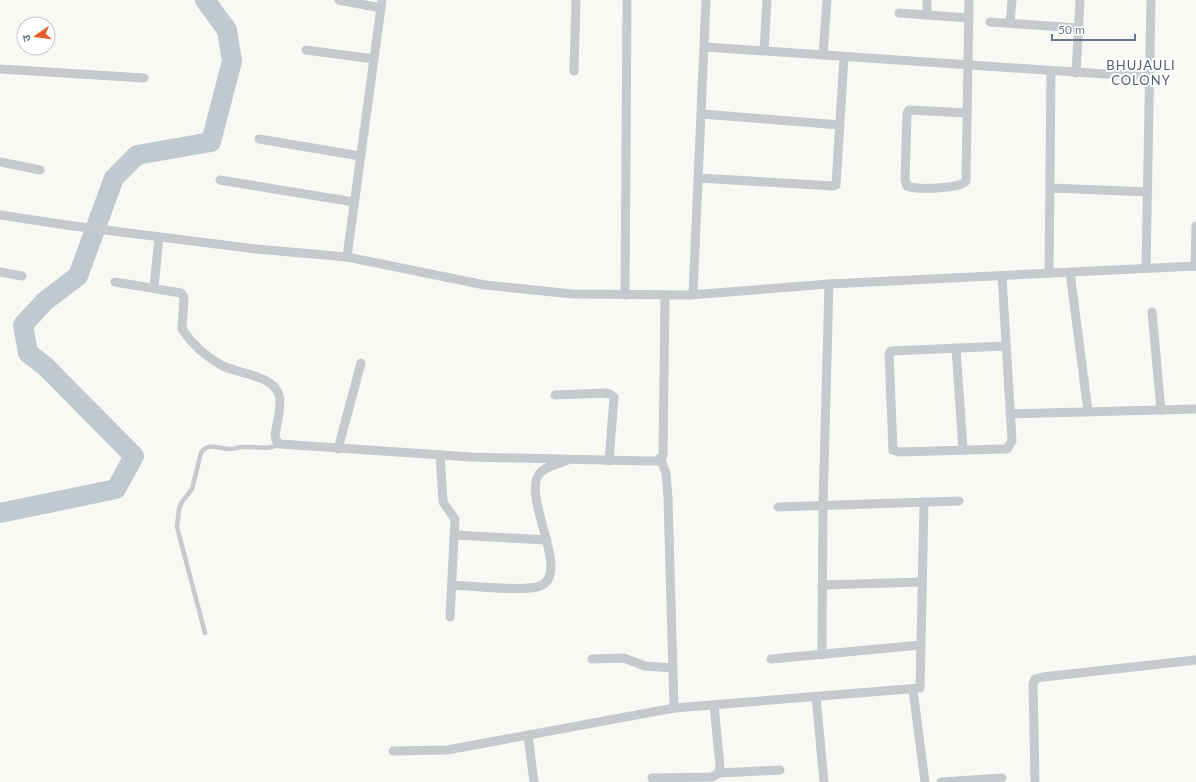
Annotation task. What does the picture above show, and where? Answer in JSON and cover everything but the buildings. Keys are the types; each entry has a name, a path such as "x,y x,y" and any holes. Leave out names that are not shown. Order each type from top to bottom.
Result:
{"street":[{"path":"339,0 382,4 347,257"},
{"path":"574,72 576,0"},
{"path":"625,295 627,0"},
{"path":"693,294 706,0"},
{"path":"764,51 767,0"},
{"path":"823,55 827,0"},
{"path":"927,0 927,15"},
{"path":"967,113 909,110 905,180 907,186 914,189 959,185 966,181 969,0"},
{"path":"1010,23 1012,0"},
{"path":"1076,73 1080,0"},
{"path":"1146,268 1149,77 1152,0"},
{"path":"899,13 969,18"},
{"path":"990,22 1079,28"},
{"path":"705,47 1149,77"},
{"path":"306,50 374,59"},
{"path":"699,178 836,185 838,179 844,57"},
{"path":"0,69 144,78"},
{"path":"1049,274 1051,71"},
{"path":"702,114 840,125"},
{"path":"259,139 360,156"},
{"path":"0,162 40,170"},
{"path":"220,180 354,202"},
{"path":"1050,188 1148,192"},
{"path":"0,215 66,225 256,249 347,257 485,285 573,294 625,295 693,294 829,284 1196,266 1196,226"},
{"path":"154,288 159,237"},
{"path":"0,272 22,276"},
{"path":"1070,272 1088,412"},
{"path":"1002,276 1012,441 1007,449 899,452 894,450 892,442 889,354 891,351 1006,346"},
{"path":"115,282 181,294 184,297 182,329 200,350 221,365 253,374 276,389 280,398 275,434 276,440 280,444 440,455 609,461 661,460"},
{"path":"822,655 823,505 829,284"},
{"path":"661,460 664,456 665,295"},
{"path":"1152,312 1161,410"},
{"path":"956,348 963,450"},
{"path":"338,449 361,363"},
{"path":"556,395 604,393 610,394 614,397 609,461"},
{"path":"1010,414 1196,409"},
{"path":"440,455 443,502 455,519 450,617"},
{"path":"452,585 531,588 546,584 550,579 551,572 547,540 536,503 535,484 539,474 546,469 570,460"},
{"path":"661,460 666,474 668,498 674,708"},
{"path":"778,507 960,501"},
{"path":"393,750 447,750 674,708 913,690 920,688 924,502"},
{"path":"455,535 547,540"},
{"path":"822,585 922,582"},
{"path":"771,659 921,645"},
{"path":"592,659 624,658 645,666 673,668"},
{"path":"1035,782 1033,684 1035,680 1043,677 1196,660"},
{"path":"913,690 925,782"},
{"path":"816,697 824,782"},
{"path":"714,705 720,766 719,773"},
{"path":"528,735 534,782"},
{"path":"652,778 712,777 719,773 780,770"},
{"path":"941,782 1002,778"}],"lane":[{"path":"205,633 177,527 179,509 182,502 192,489 201,453 203,449 213,447 264,449 273,448 280,444"}],"waterway":[{"path":"0,513 116,489 134,456 45,366 28,353 23,325 45,301 78,276 114,178 137,155 211,142 232,61 227,30 205,0"}],"district":[{"name":"BHUJAULI COLONY","path":"1141,72"}]}
